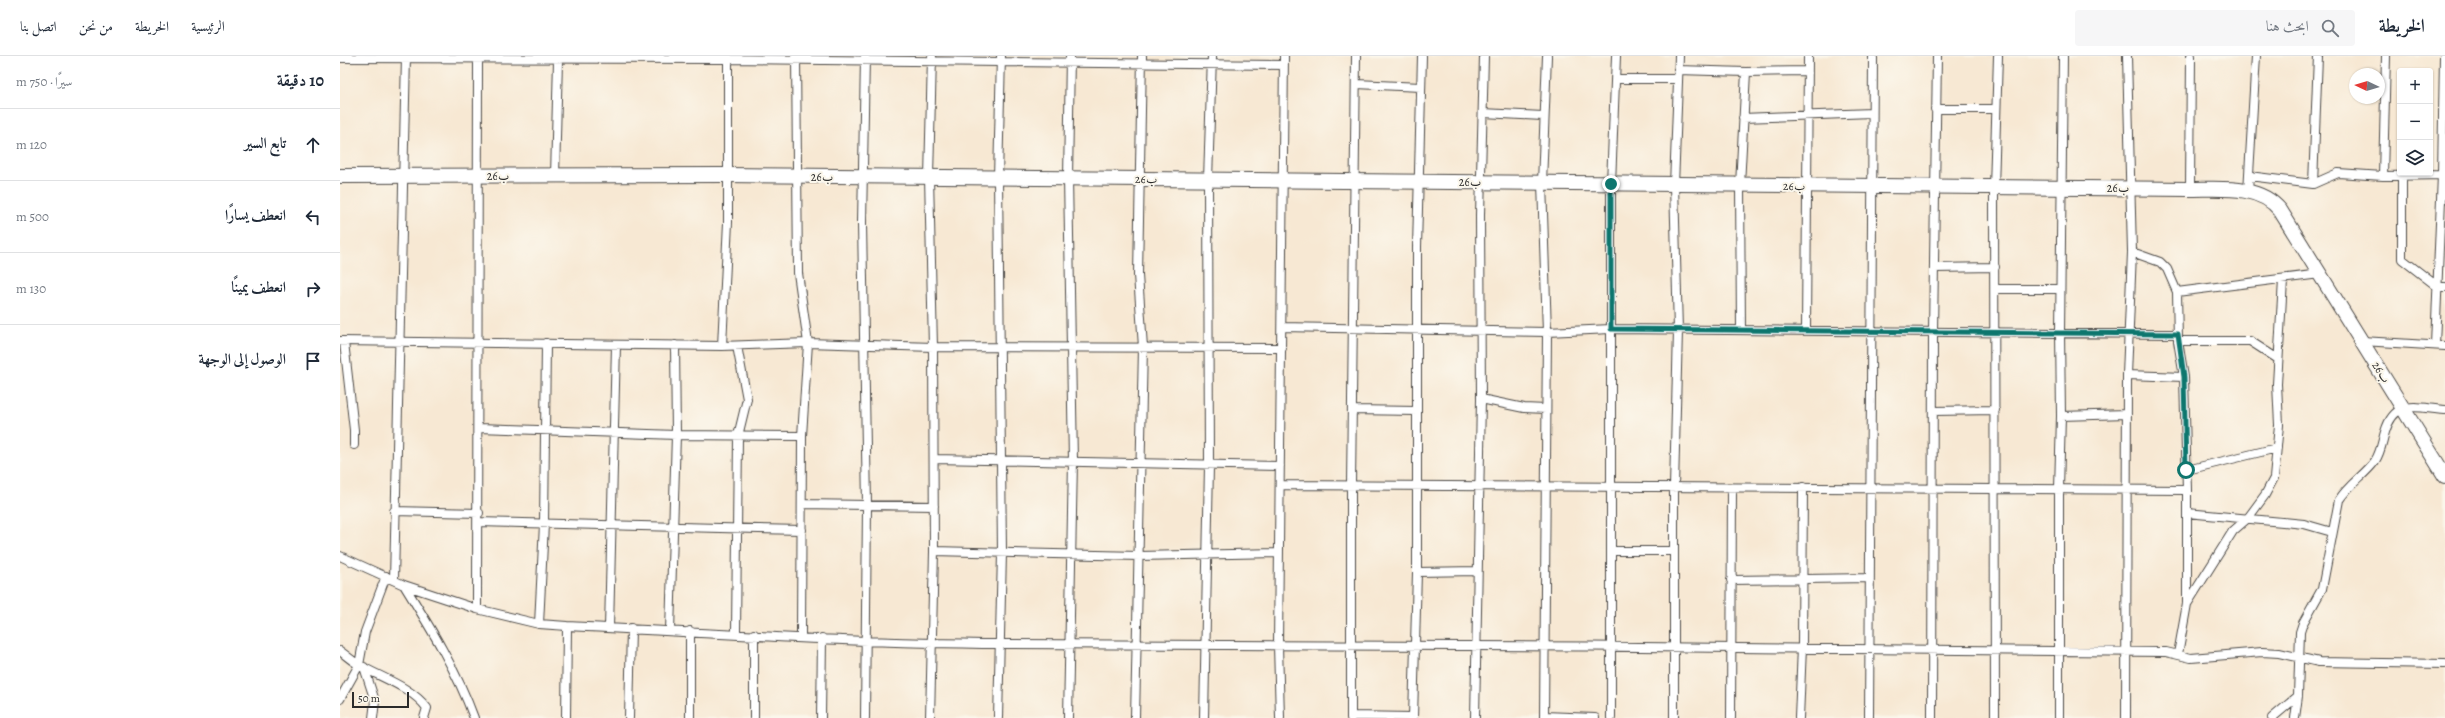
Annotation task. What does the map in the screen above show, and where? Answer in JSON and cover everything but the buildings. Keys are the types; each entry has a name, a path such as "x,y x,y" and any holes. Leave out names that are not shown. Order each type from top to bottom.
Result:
{"highway":[{"name":"26ب","path":"340,176 727,175 1934,188 2190,188 2248,191 2260,194 2273,201 2292,228 2445,476"}],"street":[{"path":"1204,718 1208,553 1208,180 1212,56"},
{"path":"1280,718 1278,645 1282,348 1281,181 1284,56"},
{"path":"1356,56 1351,485 1351,717 1413,717 1416,572 1416,329 1418,182 1422,56"},
{"path":"1475,718 1480,486 1481,182 1484,56"},
{"path":"1547,56 1543,116 1542,183 1546,332 1544,717 1595,718"},
{"path":"1611,718 1611,184 1616,56"},
{"path":"1674,718 1674,487 1678,330 1674,185 1679,56"},
{"path":"1806,331 1805,186 1808,56"},
{"path":"1869,718 1868,648 1873,56"},
{"path":"1932,718 1934,188 1937,56"},
{"path":"1995,718 1996,333 1994,188 1998,56"},
{"path":"2059,718 2060,651 2058,490 2061,416 2060,188 2063,56"},
{"path":"2126,718 2128,490 2127,375 2132,252 2129,188 2127,56"},
{"path":"2190,188 2191,56"},
{"path":"2248,191 2256,56"},
{"path":"2313,184 2318,56"},
{"path":"2383,176 2386,56"},
{"path":"2435,346 2441,287 2444,174 2444,56"},
{"path":"340,58 406,57 558,60 728,57 1070,59 1142,60 1212,65 1284,65"},
{"path":"373,718 375,701 362,666 365,632 390,578 394,511 406,57"},
{"path":"722,346 728,222 728,57"},
{"path":"477,609 479,517 477,176 479,58"},
{"path":"796,58 798,273 808,343 802,436 801,637"},
{"path":"865,58 862,177 866,346 864,384 868,506 865,718"},
{"path":"930,718 934,551 934,347 929,177 932,58"},
{"path":"998,718 1002,554 998,178 1001,59"},
{"path":"1068,718 1070,554 1073,462 1068,178 1070,59"},
{"path":"555,176 558,60"},
{"path":"1135,718 1143,347 1138,275 1141,179 1142,60"},
{"path":"1678,70 1746,72 1807,70"},
{"path":"1741,330 1740,185 1746,72"},
{"path":"1615,79 1678,79"},
{"path":"1356,84 1421,88"},
{"path":"1935,109 1996,109"},
{"path":"1483,113 1543,116"},
{"path":"1743,118 1872,113"},
{"path":"2249,176 2313,184 2338,173 2383,176 2397,175"},
{"path":"2433,174 2444,174"},
{"path":"2402,176 2402,259 2441,287"},
{"path":"2132,252 2160,262 2167,269 2177,292 2178,337 2184,377 2187,490 2187,604 2178,654"},
{"path":"1934,268 1995,267"},
{"path":"2177,292 2283,280 2320,274"},
{"path":"2187,604 2233,531 2248,518 2265,495 2274,478 2279,425 2278,359 2283,280"},
{"path":"1995,289 2060,289"},
{"path":"1282,326 1546,332 1611,329 1996,333 2128,332 2178,337 2250,341 2278,359"},
{"path":"2362,341 2445,346"},
{"path":"354,445 354,430 342,342 722,346 808,343 866,346 1001,348 1282,348"},
{"path":"539,624 544,524 546,343"},
{"path":"608,628 616,345"},
{"path":"670,631 672,526 676,435 675,345"},
{"path":"736,633 738,436 747,399 737,346"},
{"path":"2127,375 2184,377"},
{"path":"1481,399 1524,408 1546,409"},
{"path":"2295,718 2298,696 2300,632 2322,590 2339,500 2346,488 2374,463 2380,452 2392,414 2402,407 2445,410"},
{"path":"1352,410 1417,411"},
{"path":"1933,411 1995,410"},
{"path":"2061,416 2127,414"},
{"path":"479,428 676,435 802,436"},
{"path":"2186,470 2277,448"},
{"path":"934,459 1280,466"},
{"path":"1280,485 2187,490"},
{"path":"1731,718 1732,488"},
{"path":"1799,718 1802,648 1803,488"},
{"path":"802,504 934,506"},
{"path":"394,511 479,517 544,524 802,530"},
{"path":"2187,513 2304,524 2332,532"},
{"path":"934,551 1002,554 1139,556 1279,552"},
{"path":"1612,551 1674,551"},
{"path":"340,556 404,585 477,609 539,624 567,626 822,638 999,644 1069,642 1137,644 1674,648 1932,648 2126,652 2178,654 2200,658 2262,652 2279,653 2300,659 2319,662 2445,664"},
{"path":"1416,572 1477,571"},
{"path":"1731,580 1869,578"},
{"path":"404,585 430,626 462,689 474,718"},
{"path":"566,718 567,626"},
{"path":"629,718 631,628"},
{"path":"690,631 690,718"},
{"path":"754,634 754,718"},
{"path":"821,718 822,638"},
{"path":"340,651 362,666 396,684 425,706 427,708 424,718"},
{"path":"340,699 362,666"},
{"path":"2272,718 2298,696"}],"route":[{"path":"1611,184 1611,329 1996,333 2128,332 2178,334 2184,377 2186,470"}]}
